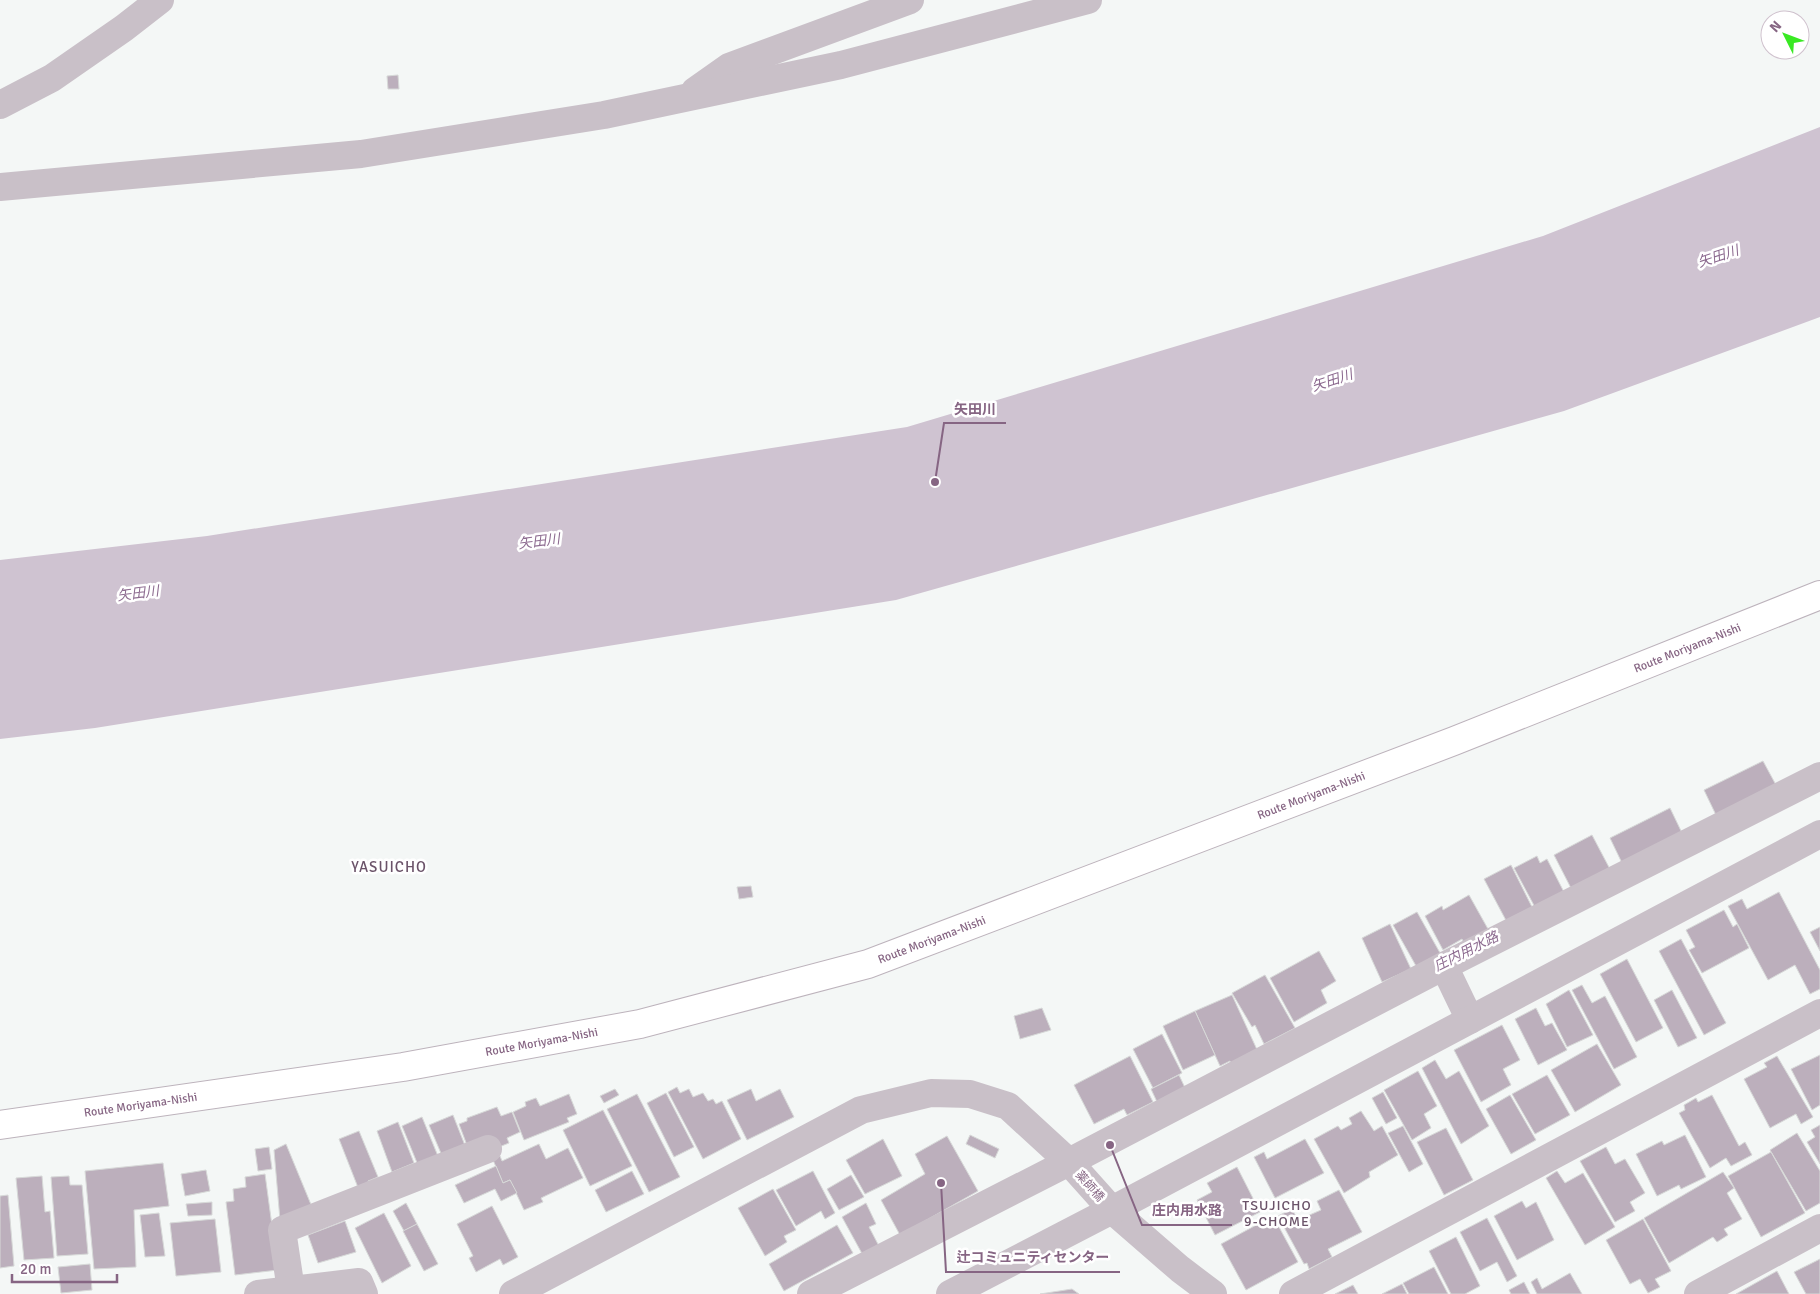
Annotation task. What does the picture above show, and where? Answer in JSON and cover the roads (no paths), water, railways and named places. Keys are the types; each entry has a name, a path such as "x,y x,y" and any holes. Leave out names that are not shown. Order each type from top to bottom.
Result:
{"main road":[{"name":"Route Moriyama-Nishi","path":"0,1125 403,1067 640,1024 868,964 1454,741 1820,595"}],"street":[{"path":"0,105 52,78 124,28 160,0"},
{"path":"685,98 728,67 910,0"},
{"path":"0,187 361,154 604,115 841,65 1088,0"},
{"path":"811,1294 1444,966 1820,776"},
{"path":"950,1294 1820,834"},
{"path":"1444,966 1470,1020"},
{"path":"1293,1294 1820,1013"},
{"name":"薬師橋","path":"513,1294 861,1110 932,1093 970,1094 1008,1106 1069,1162 1112,1210 1180,1269 1213,1294"},
{"path":"291,1290 282,1230 488,1149"},
{"path":"1698,1294 1820,1228"},
{"path":"258,1294 358,1282 364,1294"}],"water":[{"name":"矢田川","path":"1820,127 1820,317 1564,411 896,600 95,728 0,739 0,560 207,536 907,427 1543,236"}],"place":[{"name":"矢田川","path":"935,482"},
{"name":"庄内用水路","path":"1110,1145"},
{"name":"辻コミュニティセンター","path":"941,1183"}],"district":[{"name":"YASUICHO","path":"389,867"},
{"name":"TSUJICHO 9-CHOME","path":"1277,1214"}]}
